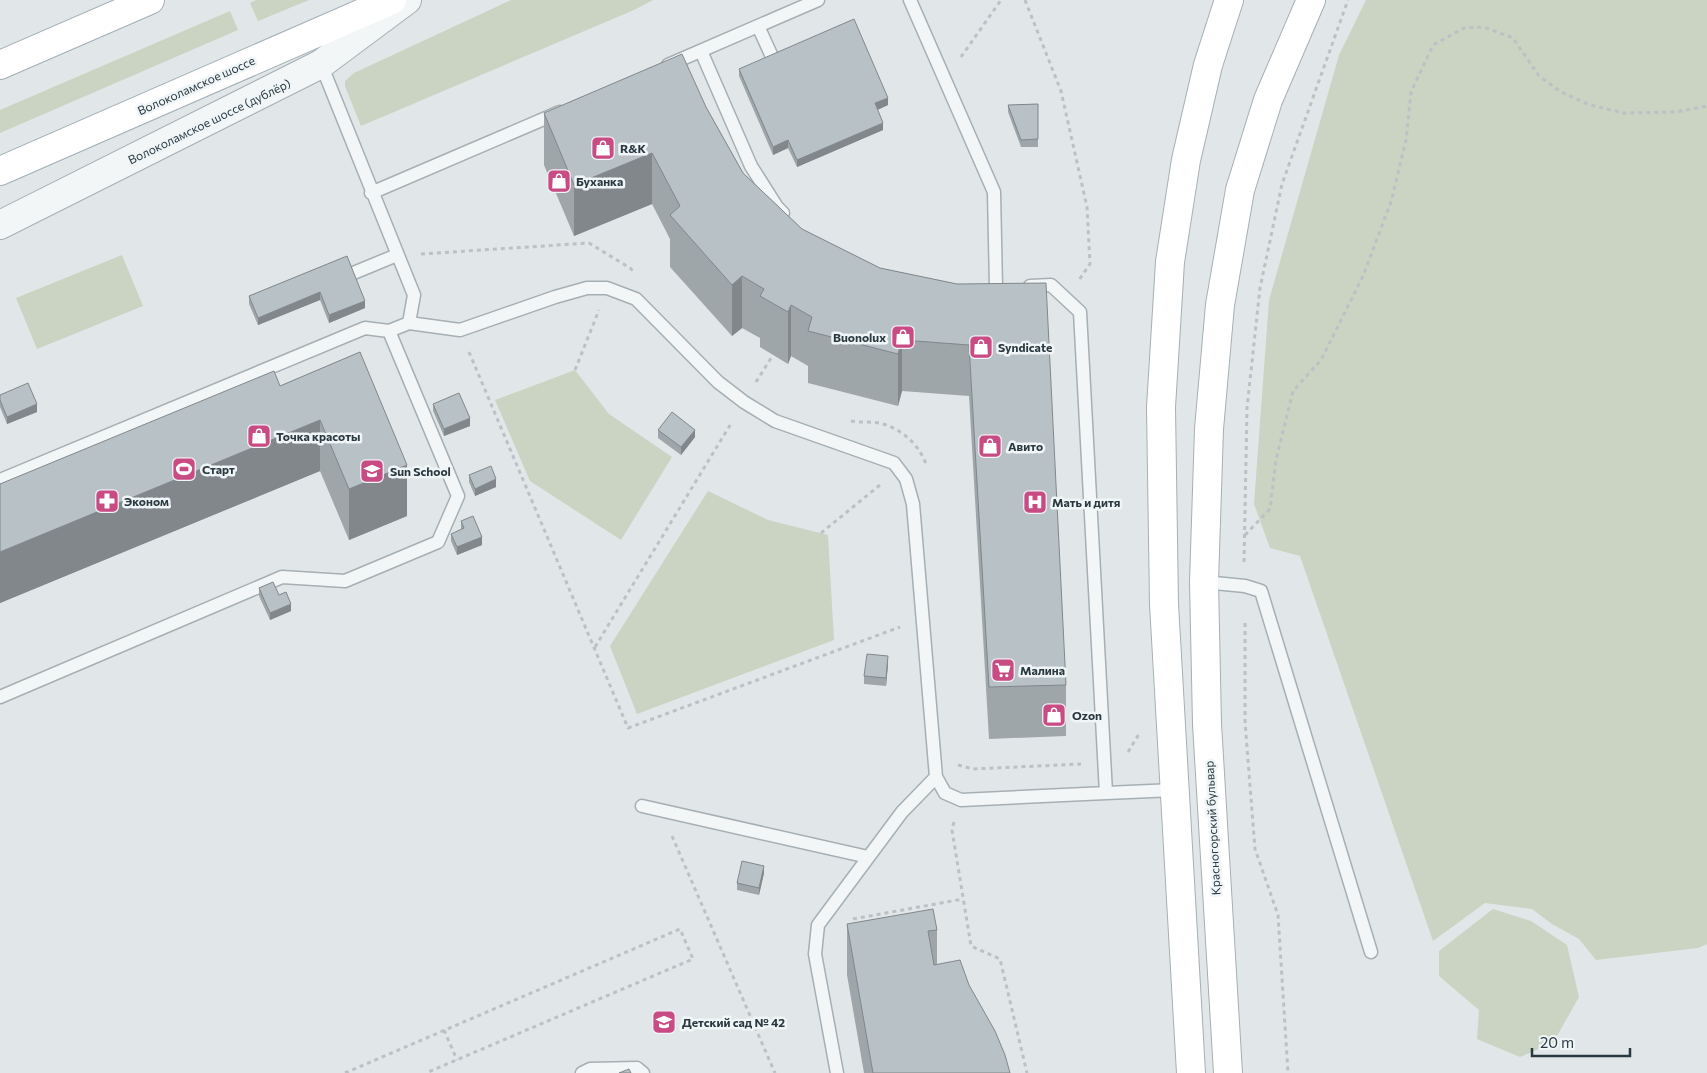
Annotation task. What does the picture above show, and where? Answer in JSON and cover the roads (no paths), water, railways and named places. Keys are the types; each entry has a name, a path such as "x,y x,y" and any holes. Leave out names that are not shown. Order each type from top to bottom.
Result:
{"main road":[{"path":"0,65 150,0"},
{"name":"Волоколамское шоссе","path":"0,171 392,0"},
{"path":"1191,1073 1164,604 1161,407 1170,262 1186,160 1208,65 1229,0"},
{"name":"Красногорский бульвар","path":"1228,1073 1208,752 1204,582 1209,429 1220,305 1240,190 1268,100 1311,0"}],"street":[{"name":"Волоколамское шоссе (дублёр)","path":"0,225 320,64 407,0"}],"lane":[{"path":"655,70 818,0"},
{"path":"910,0 994,192 1000,288 1051,285 1080,312 1106,793"},
{"path":"758,26 774,61"},
{"path":"701,51 751,166 777,207 795,224"},
{"path":"320,64 414,295 409,323"},
{"path":"372,193 573,106"},
{"path":"351,274 397,255"},
{"path":"0,480 365,328 389,331 409,323 460,330 555,296 586,288 607,288 636,299 718,382 744,402 775,421 894,463 906,479 913,504 936,777 945,793 961,800 1174,790"},
{"path":"0,698 282,577 345,581 438,542 458,496 389,331"},
{"path":"1204,582 1245,586 1262,591 1371,952"},
{"path":"836,1073 815,954 818,925 902,812 936,777"},
{"path":"642,806 868,857"},
{"path":"582,1073 590,1069 636,1068 643,1073"}],"place":[{"name":"R&K","path":"603,148"},
{"name":"Буханка","path":"559,181"},
{"name":"Buonolux","path":"903,337"},
{"name":"Syndicate","path":"981,347"},
{"name":"Точка красоты","path":"259,436"},
{"name":"Авито","path":"990,446"},
{"name":"Старт","path":"184,469"},
{"name":"Sun School","path":"372,471"},
{"name":"Эконом","path":"107,501"},
{"name":"Мать и дитя","path":"1035,502"},
{"name":"Малина","path":"1003,670"},
{"name":"Ozon","path":"1054,715"},
{"name":"Детский сад № 42","path":"664,1022"}]}
